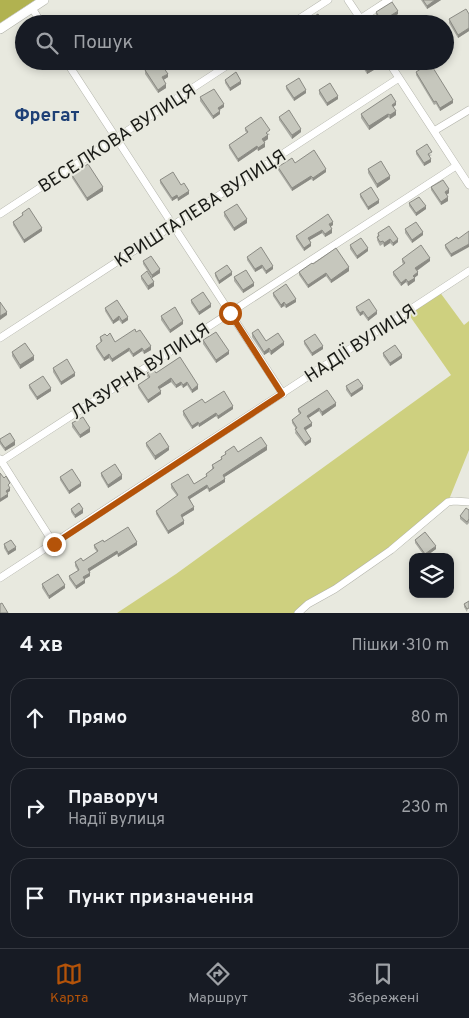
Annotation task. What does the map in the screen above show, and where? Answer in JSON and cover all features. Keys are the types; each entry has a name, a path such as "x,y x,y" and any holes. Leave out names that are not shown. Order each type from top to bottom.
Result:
{"street":[{"path":"21,15 44,0"},
{"path":"306,15 328,0"},
{"path":"348,0 358,15"},
{"path":"370,15 389,0"},
{"path":"32,8 36,15"},
{"path":"0,29 15,19"},
{"path":"72,70 282,394"},
{"name":"ВЕСЕЛКОВА ВУЛИЦЯ","path":"0,214 220,70"},
{"path":"394,70 469,185"},
{"name":"КРИШТАЛЕВА ВУЛИЦЯ","path":"0,338 399,78"},
{"path":"434,131 469,110"},
{"name":"ЛАЗУРНА ВУЛИЦЯ","path":"1,461 456,166"},
{"name":"НАДІЇ ВУЛИЦЯ","path":"0,578 469,271"},
{"path":"1,461 54,544"},
{"path":"298,613 308,604 335,589 391,550 448,502 469,502"}],"green space":[{"path":"439,291 464,325 469,321 469,450 448,502 391,550 298,613 117,613 176,574 451,375 407,312"}],"shaded area":[{"path":"0,0 35,0 0,23"}],"building":[{"path":"423,0 435,0 427,6"},
{"path":"392,2 398,11 392,15 378,15 376,12"},
{"path":"466,9 469,14 469,28 458,35 454,28 454,16"},
{"path":"145,70 165,70 168,74 162,77 166,84 158,90"},
{"path":"419,70 434,70 453,100 440,108 436,101 434,102 416,72"},
{"path":"236,72 241,81 230,88 225,80"},
{"path":"299,78 306,90 294,98 286,86"},
{"path":"330,83 338,96 327,103 319,90"},
{"path":"214,89 224,104 218,108 220,111 213,116 200,97"},
{"path":"391,94 396,102 392,105 396,111 369,126 361,114"},
{"path":"289,110 301,129 292,135 279,117"},
{"path":"261,117 270,130 266,133 268,135 262,139 265,143 238,159 229,145 248,132 245,128"},
{"path":"427,144 432,152 428,154 431,159 424,163 416,151"},
{"path":"314,150 326,169 313,178 311,176 292,188 278,167 292,158 295,163"},
{"path":"381,161 390,176 377,184 368,169"},
{"path":"88,164 103,187 87,198 72,175"},
{"path":"173,172 181,185 184,183 189,191 178,198 177,195 172,198 160,180"},
{"path":"443,180 449,189 445,192 448,197 441,202 431,187"},
{"path":"371,187 379,200 368,207 360,194"},
{"path":"419,197 426,206 416,213 409,203"},
{"path":"237,204 247,219 234,228 224,212"},
{"path":"29,208 42,228 24,240 13,222"},
{"path":"328,214 333,222 329,224 332,229 325,234 322,230 308,238 311,243 304,248 296,236"},
{"path":"416,222 423,232 412,240 405,229"},
{"path":"389,226 398,239 393,243 390,239 384,243 383,241 380,242 377,237 379,236 378,233"},
{"path":"469,231 469,244 451,254 445,245"},
{"path":"361,238 368,248 357,256 350,245"},
{"path":"421,245 430,258 415,268 418,272 413,276 415,278 408,282 406,279 401,283 393,272 405,263 402,259"},
{"path":"261,247 273,266 266,271 262,265 255,269 247,257"},
{"path":"336,248 349,267 331,280 326,273 308,285 299,272"},
{"path":"151,256 160,269 152,275 143,261"},
{"path":"227,265 232,272 219,281 215,273"},
{"path":"246,270 254,283 243,290 234,277"},
{"path":"147,271 154,282 148,286 141,276"},
{"path":"286,284 296,299 286,305 284,302 281,305 273,293"},
{"path":"203,292 211,304 199,312 191,300"},
{"path":"369,299 377,311 368,318 363,311 360,313 356,307"},
{"path":"117,300 128,317 122,321 119,316 113,321 105,308"},
{"path":"0,302 7,312 0,316"},
{"path":"175,307 183,321 170,330 161,316"},
{"path":"135,329 136,332 140,330 151,346 144,351 142,348 133,354 129,348 112,359 109,354 104,358 96,346 102,341 100,337 105,334 107,336 110,333 115,342"},
{"path":"258,329 266,341 278,333 284,342 271,351 269,348 264,352 252,333"},
{"path":"216,332 229,351 216,360 203,340"},
{"path":"315,334 323,346 312,353 304,341"},
{"path":"25,343 34,356 20,365 12,352"},
{"path":"395,345 402,355 390,363 383,353"},
{"path":"180,357 198,385 192,390 187,382 183,385 181,382 176,385 171,378 158,387 161,391 148,400 138,385 150,377 147,373 153,369 156,373"},
{"path":"67,359 75,373 61,382 53,368"},
{"path":"43,376 51,388 37,397 29,385"},
{"path":"358,379 363,386 351,394 346,386"},
{"path":"327,390 336,403 322,412 319,408 307,416 312,423 304,428 311,439 305,443 295,429 297,428 292,420 301,413 298,409"},
{"path":"224,391 233,406 218,416 216,413 199,424 198,422 192,426 183,411 202,399 205,403"},
{"path":"83,417 90,428 80,435 72,423"},
{"path":"10,433 15,441 5,448 0,439"},
{"path":"160,433 169,447 155,456 146,443"},
{"path":"261,437 267,446 223,475 225,479 209,489 207,485 188,497 194,507 181,515 184,521 168,531 156,511 178,495 171,484 188,474 194,484 207,476 206,474 214,468 212,465 222,459 221,457 226,454 225,452 234,446 238,452"},
{"path":"115,464 122,475 108,485 101,473"},
{"path":"72,469 81,483 69,491 60,477"},
{"path":"0,473 4,478 6,476 10,483 8,485 10,488 6,491 8,494 0,499"},
{"path":"79,503 83,509 75,515 71,509"},
{"path":"466,508 469,510 467,522 460,516"},
{"path":"128,527 137,542 118,554 117,551 88,569 90,573 83,577 85,580 76,586 69,576 79,570 75,562 81,558 83,561 98,551 94,545 103,540 104,542"},
{"path":"425,532 436,546 424,553 415,540"},
{"path":"11,540 16,547 8,552 4,544"},
{"path":"58,574 65,585 49,596 42,584"},
{"path":"469,601 469,608 467,609 464,604"},
{"path":"2,603 8,613 0,613 0,604"}],"district":[{"name":"Фрегат","path":"47,114"}],"route":[{"path":"54,544 282,394 230,313"}]}
